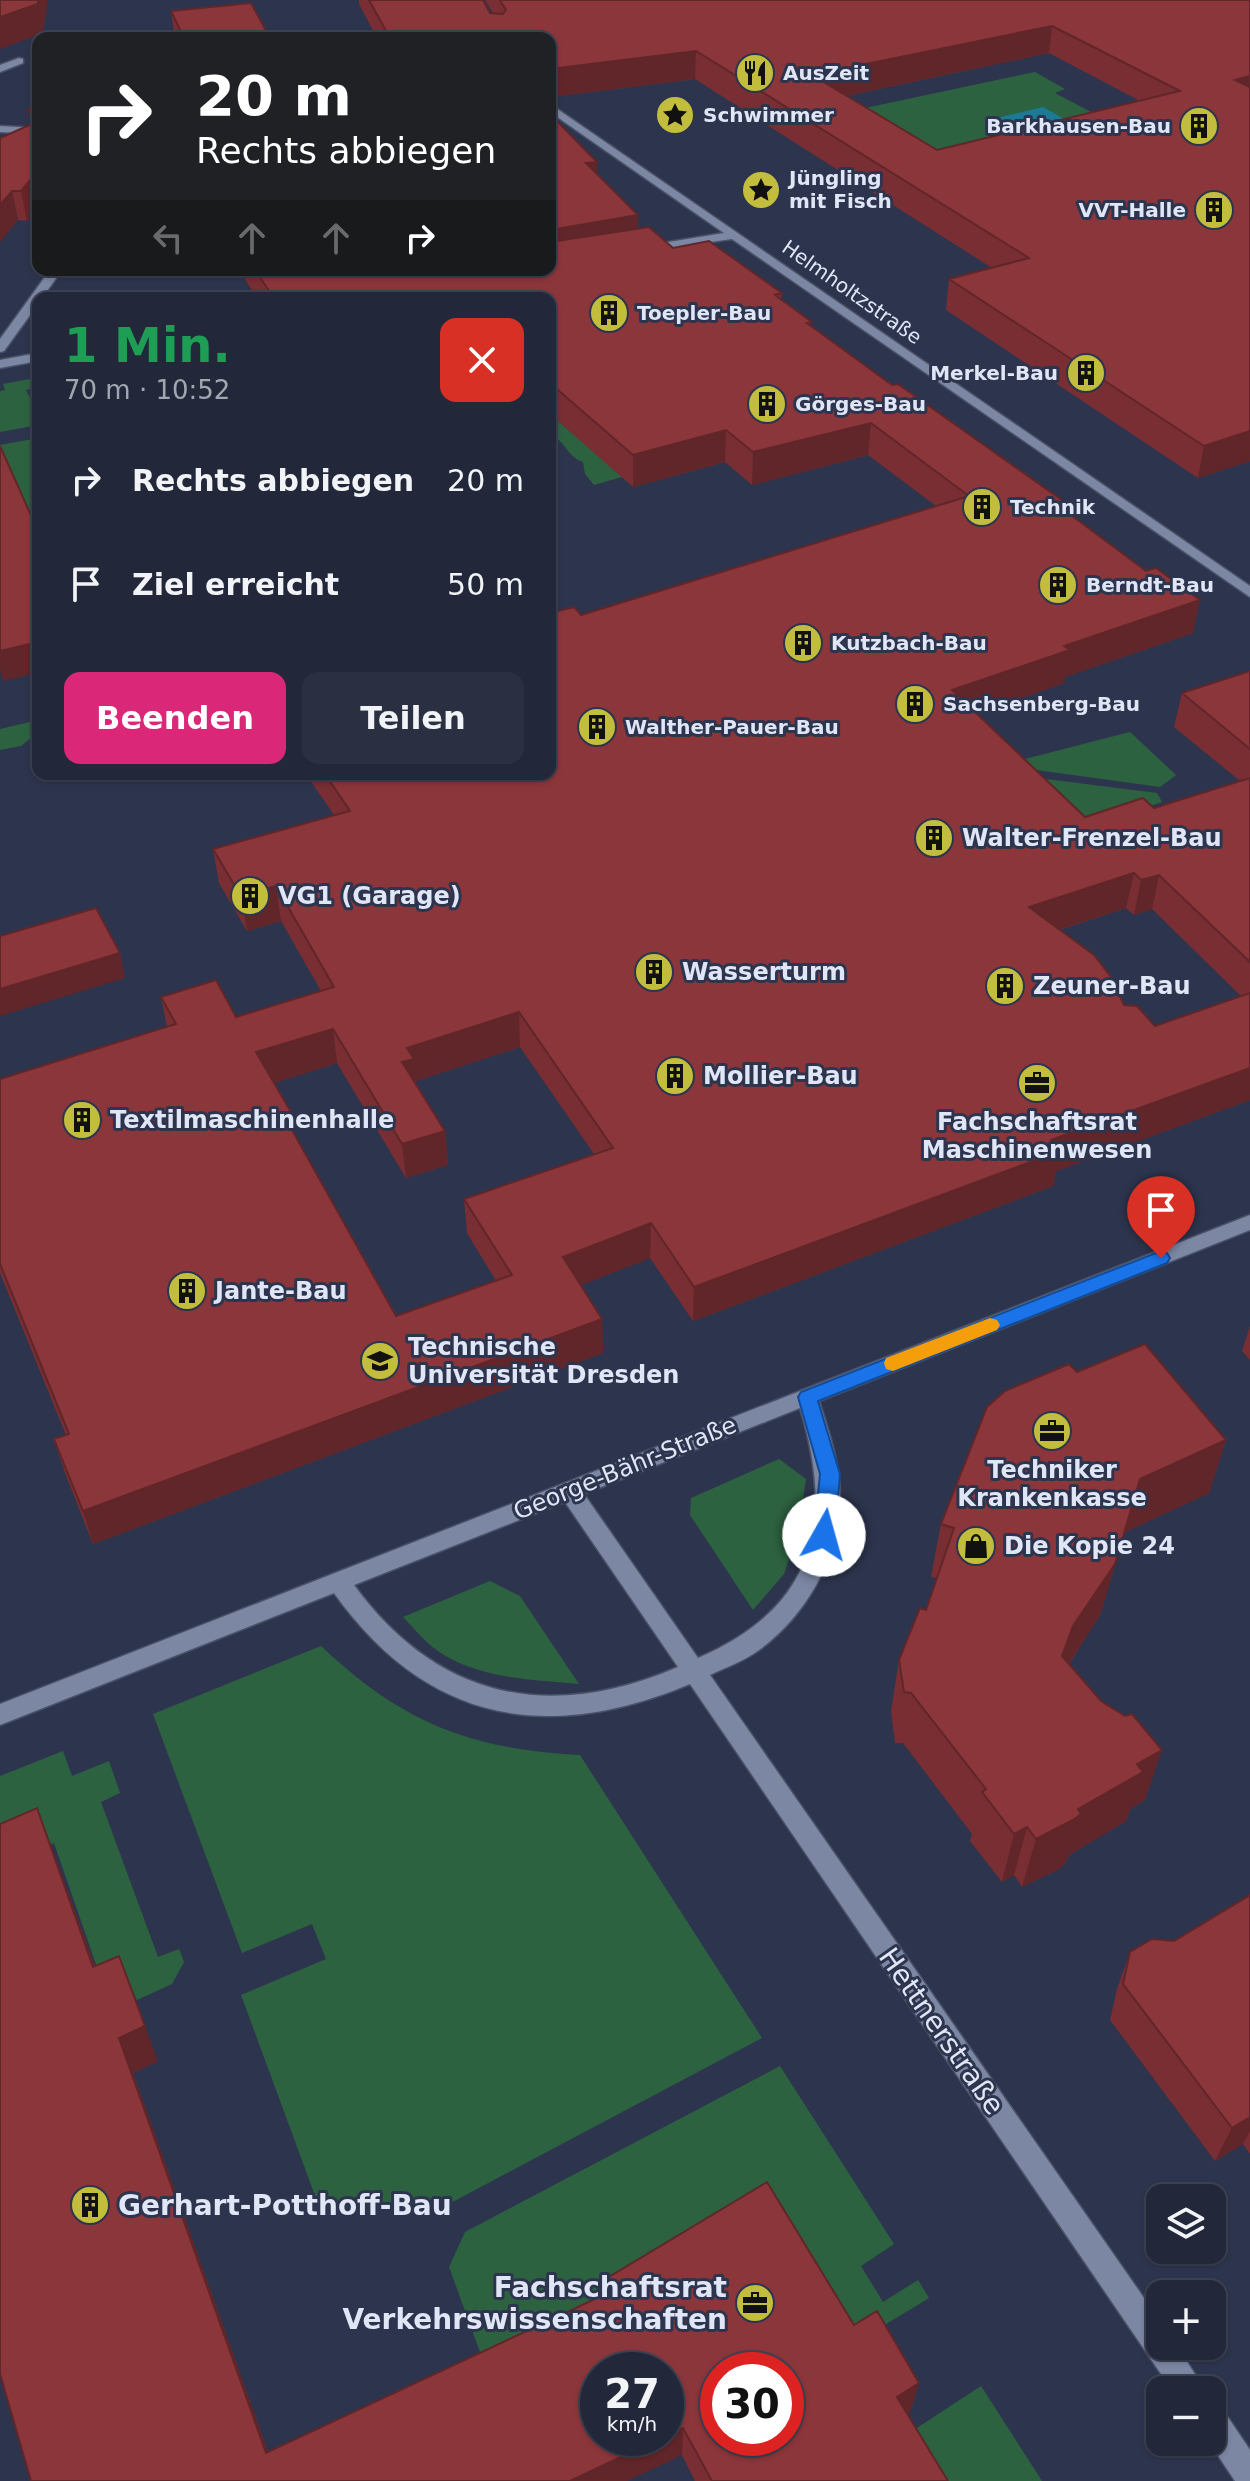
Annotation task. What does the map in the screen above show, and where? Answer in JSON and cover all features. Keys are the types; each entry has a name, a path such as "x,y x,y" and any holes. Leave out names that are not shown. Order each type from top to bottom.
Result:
{"street":[{"path":"0,69 19,61"},
{"name":"Helmholtzstraße","path":"556,111 1250,593"},
{"path":"0,129 32,131"},
{"path":"625,254 734,235"},
{"path":"0,348 32,303"},
{"path":"0,364 32,358"},
{"name":"George-Bähr-Straße","path":"0,1715 1250,1222"},
{"path":"339,1582 363,1617 399,1650 462,1690 498,1700 562,1705 603,1703 694,1672 754,1641 780,1616 803,1587 816,1558 824,1535 830,1474 807,1397"},
{"name":"Hettnerstraße","path":"569,1490 1180,2376"},
{"path":"1226,2441 1250,2476"}],"green space":[{"path":"1035,72 1065,89 1055,93 1127,131 934,179 851,111"},
{"path":"30,379 32,389 26,390 32,402 32,426 0,432 0,391 5,390 3,384"},
{"path":"556,419 622,477 594,485 585,474 583,462 556,438"},
{"path":"32,439 32,518 0,445"},
{"path":"32,721 32,737 21,746 0,750 0,729"},
{"path":"1130,732 1176,775 1160,787 1029,769 1017,761"},
{"path":"1038,778 1157,793 1162,802 1094,826"},
{"path":"779,1459 806,1479 798,1533 784,1574 753,1610 690,1515 691,1498"},
{"path":"490,1581 520,1596 579,1684 501,1675 462,1664 429,1644 403,1617"},
{"path":"321,1646 380,1695 440,1727 505,1746 580,1755 762,2038 428,2215 317,2201 241,1995 326,1959 312,1924 242,1953 153,1714"},
{"path":"63,1751 72,1776 109,1761 120,1793 101,1802 158,1957 179,1949 184,1962 172,1984 137,2000 133,1991 109,2002 54,1843 0,1866 0,1776"},
{"path":"780,2066 894,2244 861,2266 883,2302 918,2280 929,2298 850,2346 772,2352 700,2352 700,2358 684,2359 684,2352 580,2352 580,2367 488,2374 449,2267 465,2232"},
{"path":"981,2386 1042,2481 929,2481 903,2437"}],"water":[{"path":"1043,107 1071,123 1021,135 993,119"}],"building":[{"path":"0,0 38,0 38,4 0,17"},
{"path":"369,0 483,0 490,13 503,14 506,10 500,0 1250,0 1250,76 1235,80 1250,87 1250,431 1204,446 949,279 1029,258 696,51 556,68 556,32 387,32","holes":["1052,26 1180,91 937,150 812,75"]},
{"path":"251,3 267,32 181,32 171,11"},
{"path":"556,120 597,162 586,163 638,215 556,229"},
{"path":"32,124 32,178 21,191 12,191 0,205 0,138"},
{"path":"649,227 673,248 709,241 782,293 775,295 812,322 807,323 1076,510 1067,512 1146,571 1156,568 1200,600 1064,646 1070,650 952,690 1085,817 1143,798 1154,808 1250,778 1250,962 1159,875 1141,880 1134,873 1029,907 1094,955 1111,977 1124,1005 1137,1006 1155,1026 1250,993 1250,1068 1051,1140 1060,1151 694,1287 651,1223 563,1257 602,1319 83,1511 54,1439 69,1434 0,1264 0,1079 176,1024 161,997 216,980 236,1017 334,987 276,886 241,896 213,849 350,811 329,780 556,780 556,612 574,607 581,615 969,496 871,423 753,452 726,430 633,455 556,388 556,292 270,292 259,276 556,276 556,241","holes":["519,1012 613,1148 464,1199 512,1275 396,1316 283,1114 291,1112 256,1052 333,1029 402,1144 445,1131 402,1062 414,1059 407,1048"]},
{"path":"0,446 32,518 32,643 0,651"},
{"path":"1250,671 1250,749 1182,693"},
{"path":"96,908 120,953 0,989 0,936"},
{"path":"1145,1344 1226,1440 1140,1479 1115,1564 1073,1626 1062,1656 1101,1701 1125,1716 1132,1714 1162,1750 1137,1764 1143,1772 1078,1809 1081,1814 1073,1820 1036,1839 1027,1827 1014,1834 982,1792 986,1789 911,1693 904,1692 899,1660 920,1608 926,1610 954,1528 941,1524 987,1407 1005,1391 1069,1364 1077,1372"},
{"path":"37,1808 93,1967 119,1956 145,2026 119,2038 266,2453 610,2292 604,2280 767,2182 854,2325 877,2311 919,2383 897,2397 948,2481 712,2481 684,2430 684,2352 580,2352 580,2456 623,2456 570,2481 31,2481 0,2374 0,1824"},
{"path":"1250,1895 1250,2117 1232,2128 1123,1984 1130,1952 1152,1939 1174,1941"}],"slow traffic":[{"path":"893,1363 990,1325"}],"place":[{"name":"AusZeit","path":"755,73"},
{"name":"Schwimmer","path":"675,115"},
{"name":"Barkhausen-Bau","path":"1199,126"},
{"name":"Jüngling mit Fisch","path":"761,190"},
{"name":"VVT-Halle","path":"1214,210"},
{"name":"Toepler-Bau","path":"609,313"},
{"name":"Merkel-Bau","path":"1086,373"},
{"name":"Görges-Bau","path":"767,404"},
{"name":"Technik","path":"982,507"},
{"name":"Berndt-Bau","path":"1058,585"},
{"name":"Kutzbach-Bau","path":"803,643"},
{"name":"Sachsenberg-Bau","path":"915,704"},
{"name":"Walther-Pauer-Bau","path":"597,727"},
{"name":"Walter-Frenzel-Bau","path":"934,838"},
{"name":"VG1 (Garage)","path":"250,896"},
{"name":"Wasserturm","path":"654,972"},
{"name":"Zeuner-Bau","path":"1005,986"},
{"name":"Mollier-Bau","path":"675,1076"},
{"name":"Fachschaftsrat Maschinenwesen","path":"1037,1083"},
{"name":"Textilmaschinenhalle","path":"82,1120"},
{"name":"Jante-Bau","path":"187,1291"},
{"name":"Technische Universität Dresden","path":"380,1361"},
{"name":"Techniker Krankenkasse","path":"1052,1431"},
{"name":"Die Kopie 24","path":"976,1546"},
{"name":"Gerhart-Potthoff-Bau","path":"90,2205"},
{"name":"Fachschaftsrat Verkehrswissenschaften","path":"755,2303"}],"route":[{"path":"824,1535 830,1474 807,1397 1161,1258"}]}
